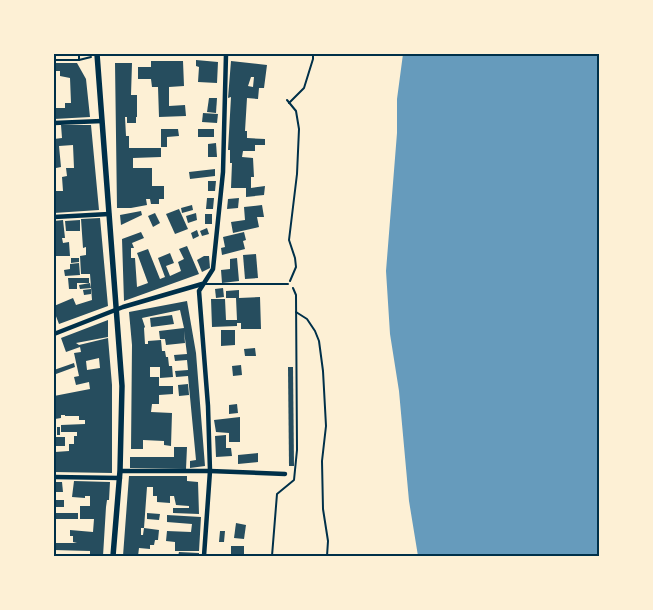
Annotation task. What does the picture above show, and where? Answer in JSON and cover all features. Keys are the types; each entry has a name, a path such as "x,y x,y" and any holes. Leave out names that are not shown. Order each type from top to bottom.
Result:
{"main road":[{"path":"97,54 122,386 120,474 114,556"}],"street":[{"path":"204,556 210,472 208,406 199,291 214,269 222,172 226,54"},
{"path":"54,123 102,121"},
{"path":"54,217 109,214"},
{"path":"54,334 117,309 202,284"},
{"path":"54,477 210,472 285,474"}],"lane":[{"path":"202,284 288,284"}],"path":[{"path":"54,60 79,60 79,54"},
{"path":"289,103 304,88 313,58 312,54"},
{"path":"272,556 277,494 294,480 297,450 296,295 292,286 288,284 296,267 289,240 297,174 299,129 298,117 287,100"},
{"path":"296,312 307,319 319,340 326,426 322,461 323,509 328,541 328,556"}],"water":[{"path":"403,54 599,54 599,556 418,556 409,501 399,391 390,334 386,271 397,133 397,99"}],"building":[{"path":"196,60 218,62 217,83 198,82 199,67 196,66"},
{"path":"151,61 183,61 184,86 169,87 169,106 185,105 186,116 159,117 158,87 152,87 151,79 138,79 138,67 151,67"},
{"path":"231,61 267,65 264,88 259,88 258,99 247,98 245,131 247,131 247,138 265,139 265,145 255,145 255,151 243,151 242,157 253,158 254,177 251,177 251,188 265,186 264,195 246,197 246,188 231,188 232,163 230,163 230,150 228,150 231,97 228,98","holes":["251,77 254,77 253,87 248,86"]},
{"path":"54,63 77,63 86,79 90,117 54,119 54,108 65,108 65,103 71,103 70,78 60,76 60,71 56,71 56,79 54,79"},
{"path":"115,63 132,63 131,95 137,95 137,117 136,123 127,123 127,117 125,117 126,136 129,136 129,148 161,148 161,157 133,158 133,168 152,168 152,186 164,186 164,199 159,199 159,204 151,204 150,199 146,199 147,205 117,208"},
{"path":"209,98 217,98 216,113 207,112"},
{"path":"203,113 218,114 217,123 202,122"},
{"path":"61,125 91,125 99,210 54,213 54,191 63,191 62,177 67,176 66,168 74,168 73,145 59,146 61,167 56,168 54,139 62,138"},
{"path":"161,129 178,129 179,136 167,137 167,147 161,147"},
{"path":"198,129 214,129 214,137 198,137"},
{"path":"216,143 217,157 208,157 208,144"},
{"path":"215,169 215,176 190,179 189,172"},
{"path":"208,181 216,181 215,191 208,191"},
{"path":"207,198 214,198 213,209 206,209"},
{"path":"239,198 238,208 227,209 228,199"},
{"path":"192,205 193,210 182,213 181,208"},
{"path":"262,205 264,217 257,217 259,227 233,233 231,222 245,220 244,207"},
{"path":"179,209 188,229 175,234 166,214"},
{"path":"141,211 142,215 121,225 120,215"},
{"path":"155,213 160,223 153,227 148,216"},
{"path":"196,213 197,220 188,223 186,216"},
{"path":"205,214 212,214 212,224 205,224"},
{"path":"100,218 108,306 59,324 54,306 73,298 76,305 92,300 90,274 81,274 80,256 86,255 86,247 83,248 81,219"},
{"path":"63,220 65,238 62,238 63,243 69,242 70,256 54,256 54,221"},
{"path":"80,220 80,231 66,231 65,221"},
{"path":"207,228 209,234 202,236 200,231"},
{"path":"197,230 199,236 193,239 191,233"},
{"path":"141,232 144,238 132,243 134,248 131,248 131,258 135,258 137,287 148,283 137,253 148,249 160,279 165,277 158,258 170,253 174,263 166,266 170,276 181,271 178,262 184,259 179,249 187,246 199,274 124,301 122,239"},
{"path":"244,232 246,240 243,241 245,249 222,255 221,248 225,247 223,237"},
{"path":"256,254 258,278 245,279 243,255"},
{"path":"204,256 209,256 210,268 202,272 197,260"},
{"path":"71,258 79,258 79,262 71,263"},
{"path":"237,258 239,281 222,283 221,270 230,269 230,259"},
{"path":"79,263 80,275 65,276 64,270 70,269 70,264"},
{"path":"68,278 89,278 89,283 77,283 77,289 69,289"},
{"path":"90,283 91,288 80,289 79,285"},
{"path":"223,288 224,297 216,298 215,289"},
{"path":"91,289 91,294 84,295 83,290"},
{"path":"239,290 239,298 260,297 261,329 241,329 241,323 237,323 237,326 212,327 211,299 225,299 226,320 237,320 236,298 226,298 226,291"},
{"path":"187,301 196,353 205,466 190,468 190,461 196,460 188,376 176,377 175,371 188,370 187,360 175,361 174,355 187,354 184,331 185,343 166,345 165,339 160,339 159,331 184,328 180,310 142,318 145,327 145,344 148,344 148,341 161,340 162,351 165,351 166,357 168,357 169,366 172,366 173,377 160,378 160,367 150,367 150,377 159,377 159,386 173,386 173,394 159,395 159,404 152,404 151,412 172,413 171,446 164,445 164,441 143,440 143,449 131,449 132,345 129,312"},
{"path":"172,315 174,324 151,327 150,318"},
{"path":"108,320 108,337 76,343 79,345 108,338 112,385 112,473 54,472 55,452 69,451 69,444 74,444 74,436 77,436 77,432 61,432 61,425 85,424 85,420 79,420 79,416 65,415 55,419 54,396 90,389 89,382 76,385 74,377 79,376 74,353 81,352 80,347 66,352 61,338","holes":["99,358 100,368 87,370 86,361"]},
{"path":"221,330 235,330 235,345 221,346"},
{"path":"255,348 256,356 245,356 244,349"},
{"path":"74,363 75,367 56,374 54,370"},
{"path":"241,365 242,375 233,376 232,366"},
{"path":"288,367 293,367 294,466 289,466"},
{"path":"188,384 189,395 179,396 178,385"},
{"path":"237,404 238,413 229,414 229,405"},
{"path":"240,417 240,442 229,442 229,433 216,432 214,420"},
{"path":"57,427 60,427 60,435 57,435"},
{"path":"226,435 226,448 231,448 232,456 216,457 215,436"},
{"path":"56,437 65,437 65,446 56,446"},
{"path":"174,447 187,447 186,469 130,468 130,457 174,457"},
{"path":"258,453 258,462 238,464 238,455"},
{"path":"129,476 187,476 187,481 198,482 199,514 173,513 173,508 189,508 189,506 176,505 174,496 170,496 170,503 157,502 157,496 153,496 153,487 147,487 144,528 159,530 158,540 155,540 154,545 150,545 150,549 139,548 138,556 123,556","holes":["141,528 144,528 143,535 141,535"]},
{"path":"74,481 110,482 109,500 107,500 106,507 103,556 90,556 90,551 54,550 54,543 77,543 73,542 70,530 93,532 94,519 80,519 80,506 90,506 90,496 85,496 85,498 72,497"},
{"path":"54,482 62,482 63,492 54,492"},
{"path":"54,500 64,500 64,507 54,507"},
{"path":"54,513 78,513 78,519 54,519"},
{"path":"147,513 160,514 159,520 147,519"},
{"path":"167,515 201,517 199,551 175,551 175,542 166,541 167,531 191,532 192,524 167,522"},
{"path":"236,523 246,525 244,539 234,538"},
{"path":"220,531 225,531 224,542 219,542"},
{"path":"231,546 244,546 244,556 231,556"},
{"path":"179,552 199,553 199,556 178,556"}]}
